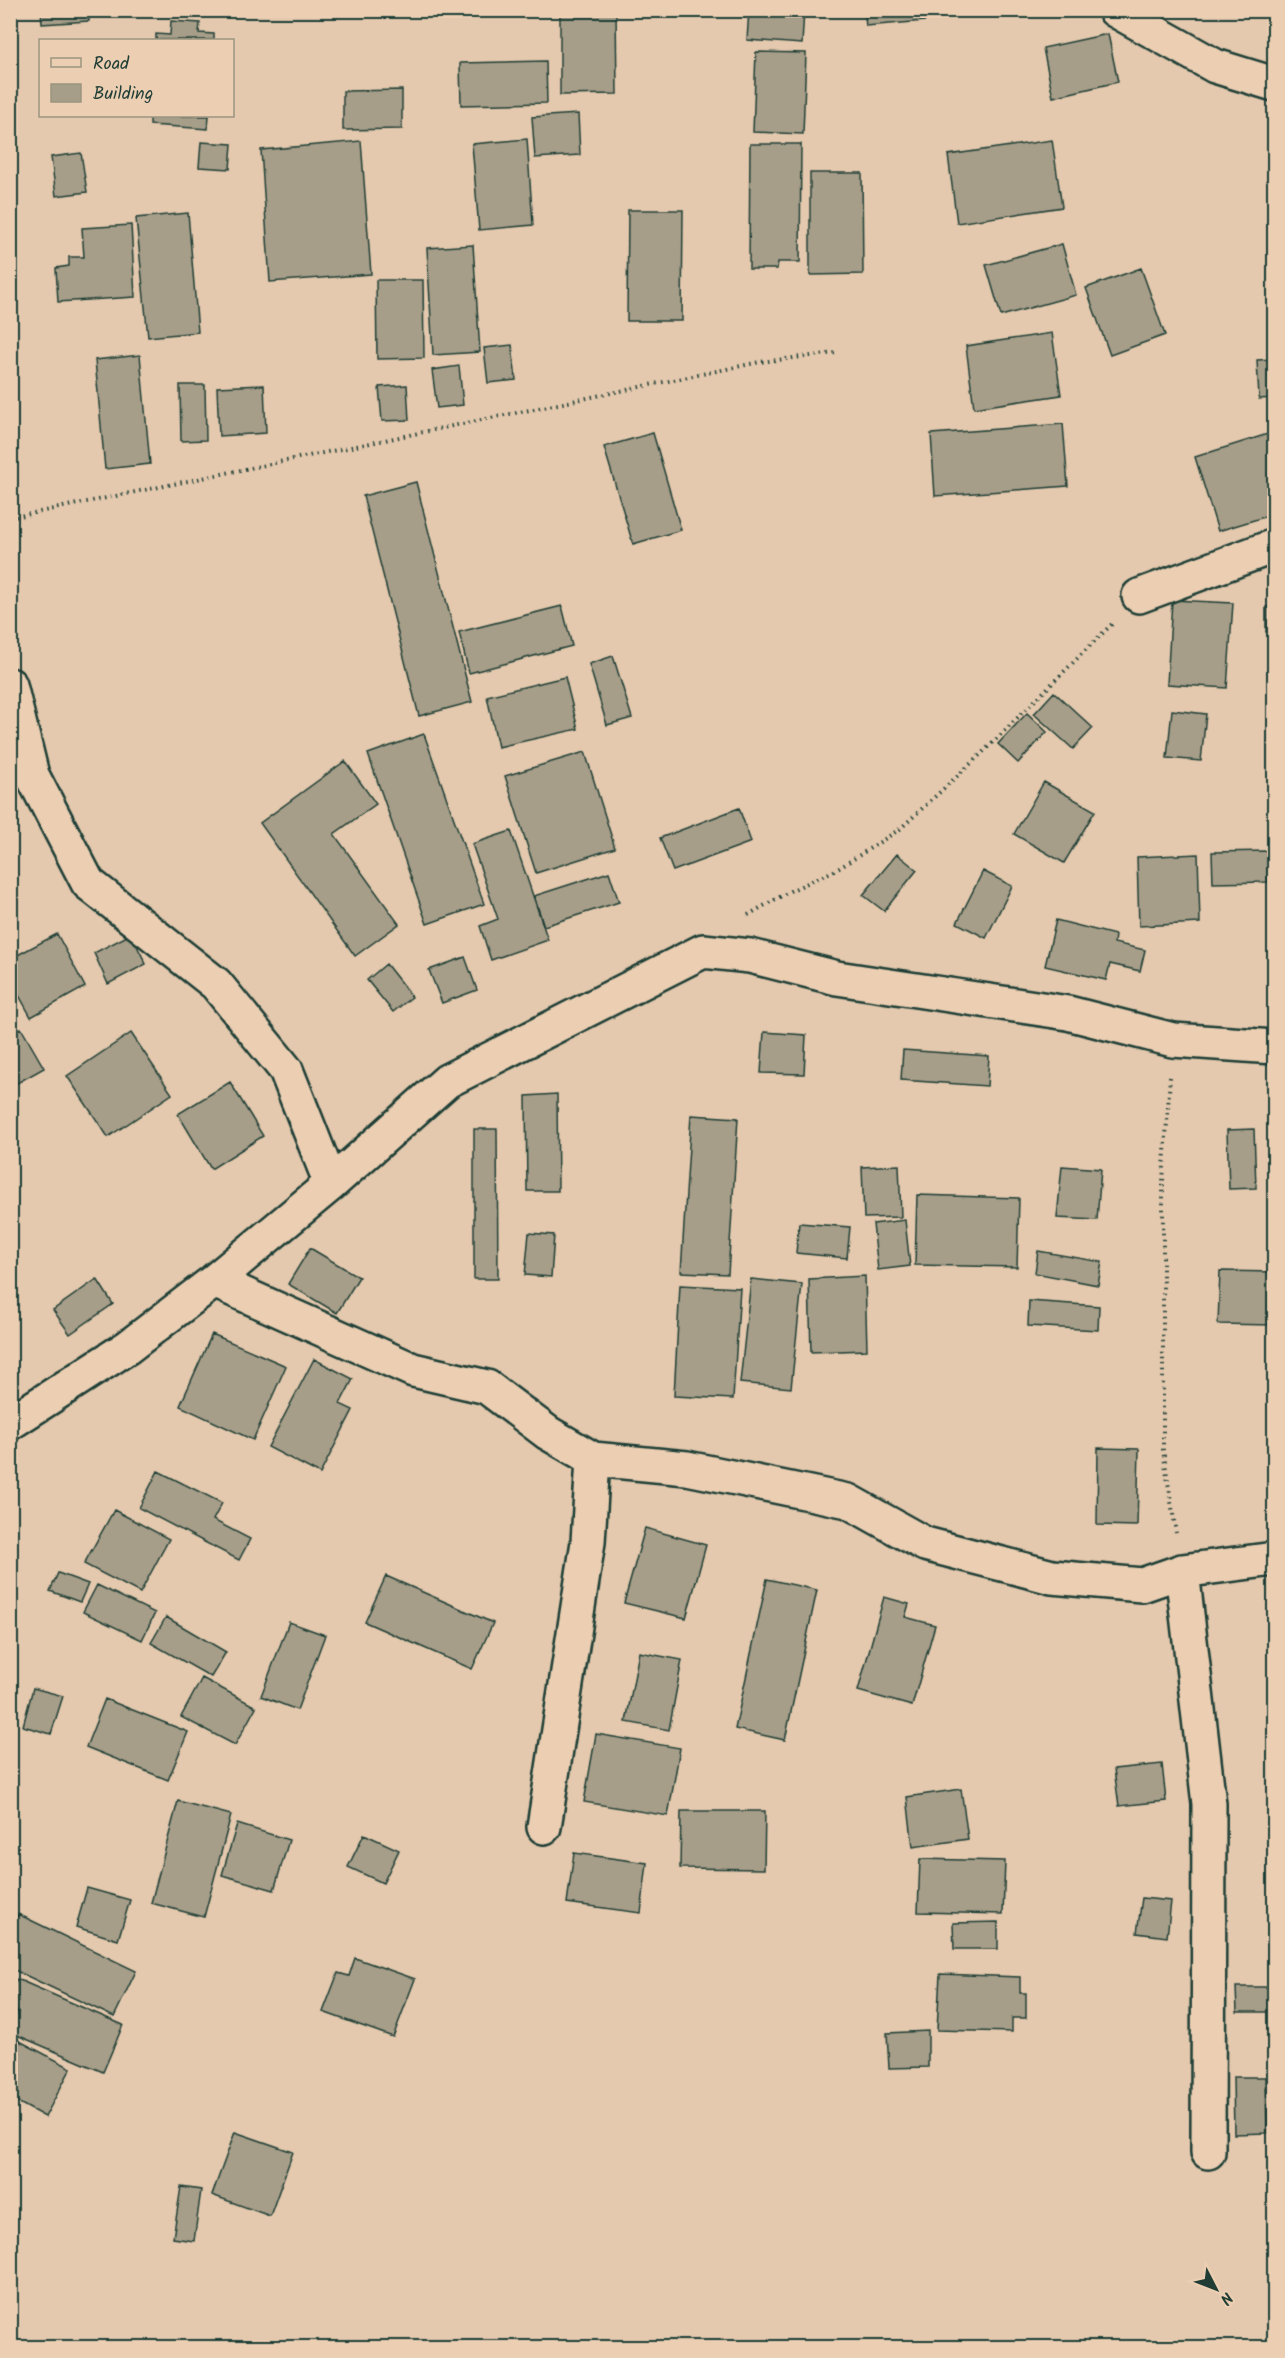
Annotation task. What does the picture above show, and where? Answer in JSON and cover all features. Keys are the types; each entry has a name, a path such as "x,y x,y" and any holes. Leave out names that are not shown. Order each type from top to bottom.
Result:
{"street":[{"path":"1115,10 1215,66 1275,84"},
{"path":"1140,596 1275,546"},
{"path":"10,686 32,775 88,884 216,984 286,1070 331,1184"},
{"path":"10,1423 128,1347 214,1281 331,1184 447,1081 703,951 750,956 837,978 1068,1013 1173,1040 1275,1047"},
{"path":"214,1281 413,1370 487,1387 548,1433 593,1459 687,1468 848,1501 924,1544 1052,1577 1142,1585 1182,1571 1275,1559"},
{"path":"544,1827 588,1542 593,1459"},
{"path":"1182,1571 1209,1803 1208,2152"}],"path":[{"path":"10,518 760,362 836,352"},
{"path":"703,951 754,911 838,869 900,829 980,755 1140,596"},
{"path":"1173,1040 1163,1181 1163,1450 1182,1571"}],"building":[{"path":"41,10 89,10 89,21 42,24"},
{"path":"560,10 616,10 617,94 560,95"},
{"path":"749,10 804,10 802,44 747,40"},
{"path":"864,10 925,10 925,21 866,26"},
{"path":"171,21 200,23 199,33 214,34 214,39 156,39 156,34 170,35"},
{"path":"1108,34 1118,82 1053,97 1043,48"},
{"path":"756,52 806,53 803,134 753,132"},
{"path":"546,61 547,103 461,105 460,63"},
{"path":"402,90 402,129 343,130 343,91"},
{"path":"578,114 580,155 535,158 532,117"},
{"path":"150,117 209,117 208,129 150,125"},
{"path":"527,139 533,225 479,230 472,144"},
{"path":"1052,140 1062,207 957,223 948,155"},
{"path":"361,141 371,274 270,282 261,150"},
{"path":"201,142 232,144 230,169 199,167"},
{"path":"750,144 801,144 800,262 778,262 777,269 749,269"},
{"path":"81,153 87,192 56,196 51,157"},
{"path":"810,173 862,173 863,274 810,275"},
{"path":"1270,187 1274,187 1274,215"},
{"path":"628,210 683,210 682,321 627,321"},
{"path":"188,213 198,332 148,337 136,218"},
{"path":"131,225 135,297 58,302 56,268 69,266 69,257 84,257 82,228"},
{"path":"1062,244 1076,295 1001,316 986,265"},
{"path":"473,245 480,352 433,355 427,248"},
{"path":"1141,268 1165,335 1110,355 1086,288"},
{"path":"376,280 423,280 424,358 377,359"},
{"path":"1052,333 1061,395 974,408 966,346"},
{"path":"512,345 516,380 488,383 484,348"},
{"path":"140,355 150,464 105,469 95,360"},
{"path":"1274,359 1274,398 1259,399 1257,360"},
{"path":"459,366 463,405 437,408 432,370"},
{"path":"180,385 205,385 206,440 181,441"},
{"path":"264,385 266,433 219,436 217,387"},
{"path":"407,385 409,420 382,421 379,387"},
{"path":"1063,424 1068,486 935,496 931,434"},
{"path":"1274,432 1274,514 1218,531 1195,457"},
{"path":"653,433 681,530 633,544 604,447"},
{"path":"416,482 472,702 419,716 363,496"},
{"path":"1172,600 1233,603 1227,688 1167,684"},
{"path":"562,606 572,646 469,673 459,632"},
{"path":"1274,606 1274,631 1266,632 1266,607"},
{"path":"613,656 632,718 607,725 589,664"},
{"path":"565,677 578,729 498,747 487,696"},
{"path":"1054,692 1093,728 1073,749 1034,714"},
{"path":"1172,710 1206,714 1201,761 1167,758"},
{"path":"1027,713 1047,732 1018,763 998,744"},
{"path":"424,734 484,904 427,924 368,754"},
{"path":"585,752 615,848 536,873 505,776"},
{"path":"345,761 376,804 334,834 399,924 355,956 260,823"},
{"path":"1044,782 1095,811 1064,863 1014,834"},
{"path":"739,808 751,842 673,871 660,838"},
{"path":"511,831 548,940 491,960 480,926 498,919 472,844"},
{"path":"1268,851 1268,882 1213,883 1212,852"},
{"path":"897,854 917,870 884,911 863,895"},
{"path":"1198,854 1200,923 1139,926 1137,857"},
{"path":"983,871 1012,886 986,938 957,923"},
{"path":"609,872 619,902 544,926 534,896"},
{"path":"1056,920 1115,935 1114,943 1145,950 1140,971 1110,964 1106,980 1045,966"},
{"path":"57,934 85,987 31,1017 10,979 10,959"},
{"path":"131,934 146,964 108,984 94,953"},
{"path":"465,957 477,990 442,1003 429,970"},
{"path":"386,964 412,997 393,1012 367,980"},
{"path":"21,1028 44,1068 10,1087 10,1034"},
{"path":"764,1032 806,1035 804,1074 761,1073"},
{"path":"131,1033 172,1094 108,1137 67,1076"},
{"path":"903,1050 989,1056 987,1086 901,1080"},
{"path":"230,1082 263,1136 211,1169 178,1114"},
{"path":"557,1094 558,1191 527,1191 526,1096"},
{"path":"691,1115 738,1118 728,1274 681,1272"},
{"path":"474,1129 497,1129 498,1279 474,1279"},
{"path":"1254,1129 1256,1188 1229,1189 1227,1130"},
{"path":"899,1165 901,1217 864,1218 862,1167"},
{"path":"1062,1166 1101,1169 1097,1220 1057,1218"},
{"path":"917,1195 1019,1198 1017,1267 915,1265"},
{"path":"905,1220 910,1266 878,1270 873,1224"},
{"path":"799,1223 850,1227 847,1258 796,1253"},
{"path":"529,1233 554,1235 551,1277 525,1275"},
{"path":"310,1248 359,1277 337,1313 288,1284"},
{"path":"1038,1251 1102,1262 1098,1285 1035,1273"},
{"path":"1220,1271 1274,1272 1274,1325 1218,1324"},
{"path":"865,1276 867,1350 811,1352 809,1279"},
{"path":"97,1279 113,1304 70,1334 53,1310"},
{"path":"751,1279 802,1284 791,1388 740,1383"},
{"path":"680,1285 740,1288 733,1399 674,1396"},
{"path":"1029,1301 1099,1306 1098,1330 1028,1326"},
{"path":"212,1334 286,1366 253,1440 180,1406"},
{"path":"314,1359 353,1379 340,1404 353,1410 320,1474 268,1447"},
{"path":"1098,1448 1139,1449 1137,1526 1097,1525"},
{"path":"158,1471 222,1503 213,1520 250,1539 239,1560 139,1508"},
{"path":"114,1510 169,1539 140,1593 84,1564"},
{"path":"645,1528 706,1545 686,1618 624,1603"},
{"path":"58,1573 88,1584 80,1602 50,1591"},
{"path":"386,1576 493,1623 472,1669 365,1622"},
{"path":"767,1579 817,1590 785,1740 735,1729"},
{"path":"97,1585 155,1613 142,1640 83,1612"},
{"path":"884,1597 909,1604 905,1617 935,1625 912,1706 858,1691"},
{"path":"166,1617 226,1652 211,1677 151,1643"},
{"path":"289,1622 325,1635 297,1710 261,1696"},
{"path":"639,1652 682,1660 669,1730 626,1722"},
{"path":"202,1678 256,1707 235,1745 181,1717"},
{"path":"33,1688 63,1696 51,1734 23,1726"},
{"path":"105,1699 188,1732 168,1780 86,1747"},
{"path":"596,1734 680,1748 668,1816 584,1802"},
{"path":"1162,1764 1166,1801 1119,1806 1114,1769"},
{"path":"961,1789 968,1839 913,1847 907,1797"},
{"path":"178,1801 231,1815 204,1917 151,1903"},
{"path":"681,1811 765,1811 764,1869 680,1868"},
{"path":"237,1824 289,1840 274,1890 222,1875"},
{"path":"364,1834 399,1850 383,1883 348,1867"},
{"path":"574,1853 647,1863 641,1913 567,1903"},
{"path":"920,1859 1005,1861 1003,1914 918,1912"},
{"path":"87,1888 130,1900 118,1940 76,1927"},
{"path":"1142,1898 1171,1901 1167,1937 1137,1933"},
{"path":"18,1914 136,1971 114,2017 10,1968 10,1930"},
{"path":"998,1922 998,1949 954,1949 953,1923"},
{"path":"355,1958 415,1979 393,2037 323,2012 338,1973 349,1976"},
{"path":"940,1974 1020,1977 1020,1993 1026,1993 1026,2018 1012,2018 1012,2032 937,2030"},
{"path":"17,1979 123,2025 103,2072 10,2032 18,2011 10,2008 10,1994"},
{"path":"1236,1987 1269,1987 1268,2012 1237,2012"},
{"path":"928,2031 928,2067 889,2068 887,2033"},
{"path":"10,2036 71,2068 45,2117 10,2098"},
{"path":"1233,2077 1266,2077 1267,2133 1234,2134"},
{"path":"235,2132 293,2152 270,2216 212,2195"},
{"path":"181,2187 201,2190 194,2241 173,2238"}]}
